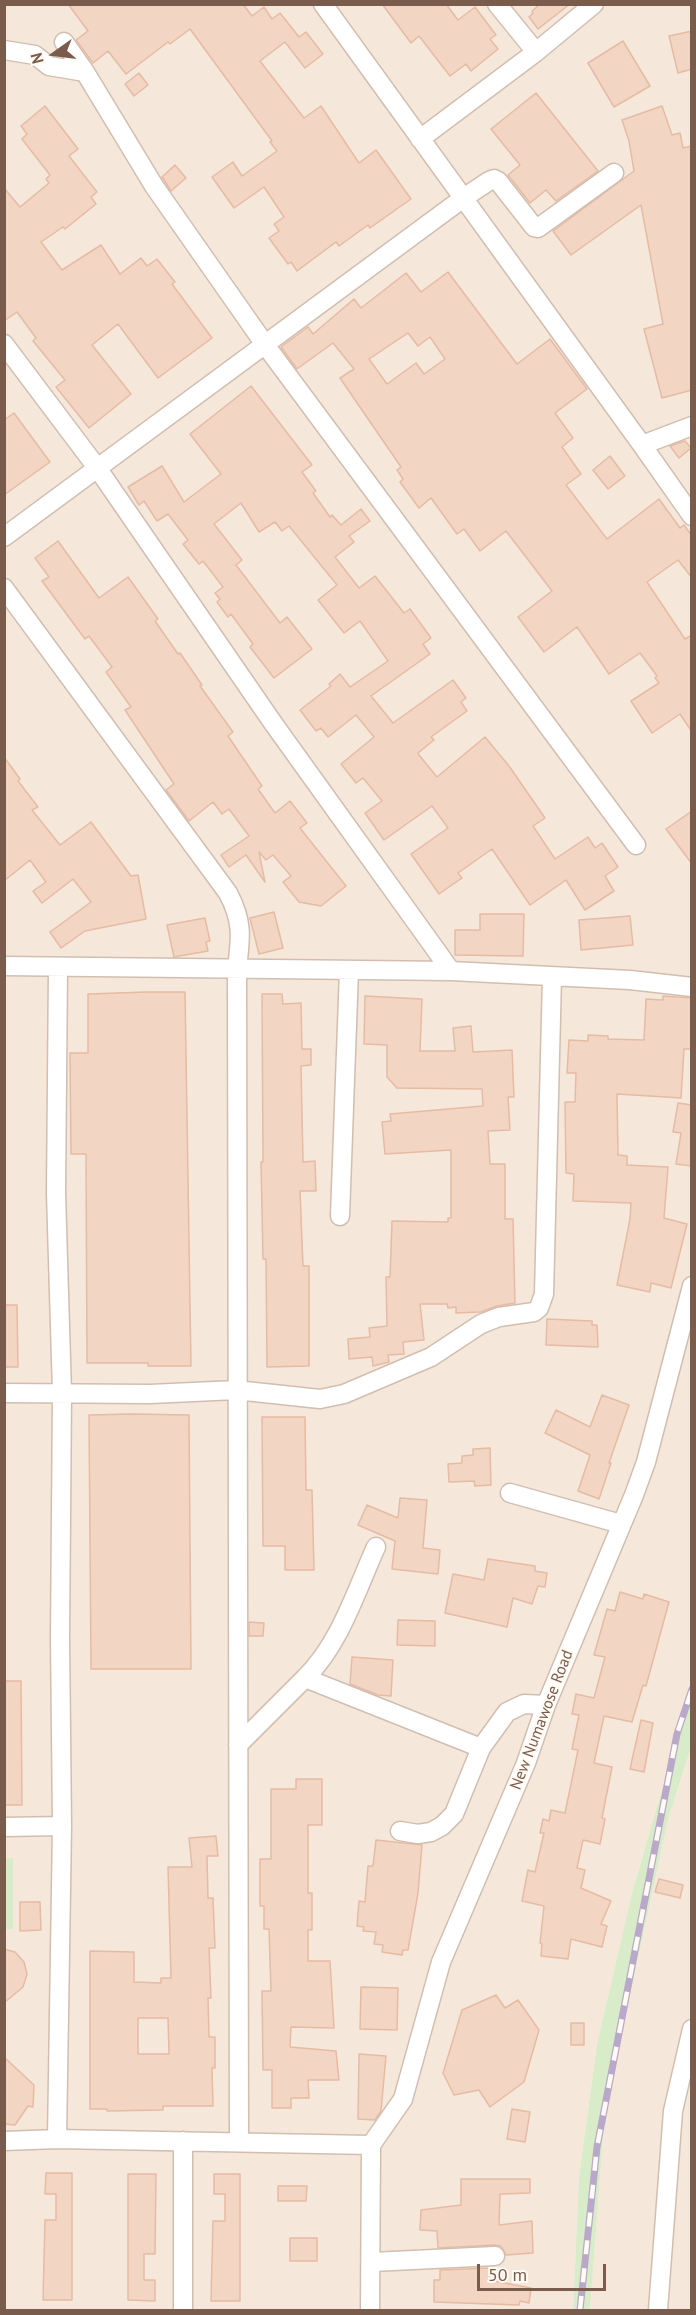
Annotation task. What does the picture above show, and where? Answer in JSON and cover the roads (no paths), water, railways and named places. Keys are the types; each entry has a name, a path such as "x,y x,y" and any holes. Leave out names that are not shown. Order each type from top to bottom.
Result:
{"street":[{"path":"323,4 692,516"},
{"path":"497,4 536,52"},
{"path":"420,140 536,52 594,4"},
{"path":"63,42 85,72 154,186 266,346 636,845"},
{"path":"4,50 35,54 49,66 85,72"},
{"path":"4,537 266,346 462,199 494,179 534,227 538,228 614,173"},
{"path":"4,344 98,469 273,723 451,971"},
{"path":"642,445 692,426"},
{"path":"4,588 228,893 237,909 241,931 237,968 236,1390 239,2142"},
{"path":"4,966 451,971 630,980 692,987"},
{"path":"57,2139 62,1826 60,1638 63,1393 56,1192 58,968"},
{"path":"340,1216 349,970"},
{"path":"4,1393 150,1394 236,1390 320,1399 344,1394 431,1357 481,1324 500,1317 529,1314 539,1308 544,1294 552,977"},
{"name":"New Numawose Road","path":"371,2145 404,2098 441,1962 526,1763 546,1705 646,1462 692,1286"},
{"path":"510,1493 621,1524"},
{"path":"238,1745 315,1668 336,1636 376,1547"},
{"path":"305,1678 481,1748"},
{"path":"400,1831 418,1834 430,1832 442,1826 454,1814 481,1748 507,1712 524,1704 546,1705"},
{"path":"4,1827 62,1826"},
{"path":"658,2310 673,2111 692,2029"},
{"path":"4,2141 57,2139 371,2145 370,2310"},
{"path":"183,2141 183,2310"},
{"path":"372,2262 495,2256"}],"railway":[{"path":"580,2310 597,2147 677,1734 692,1689"}]}
